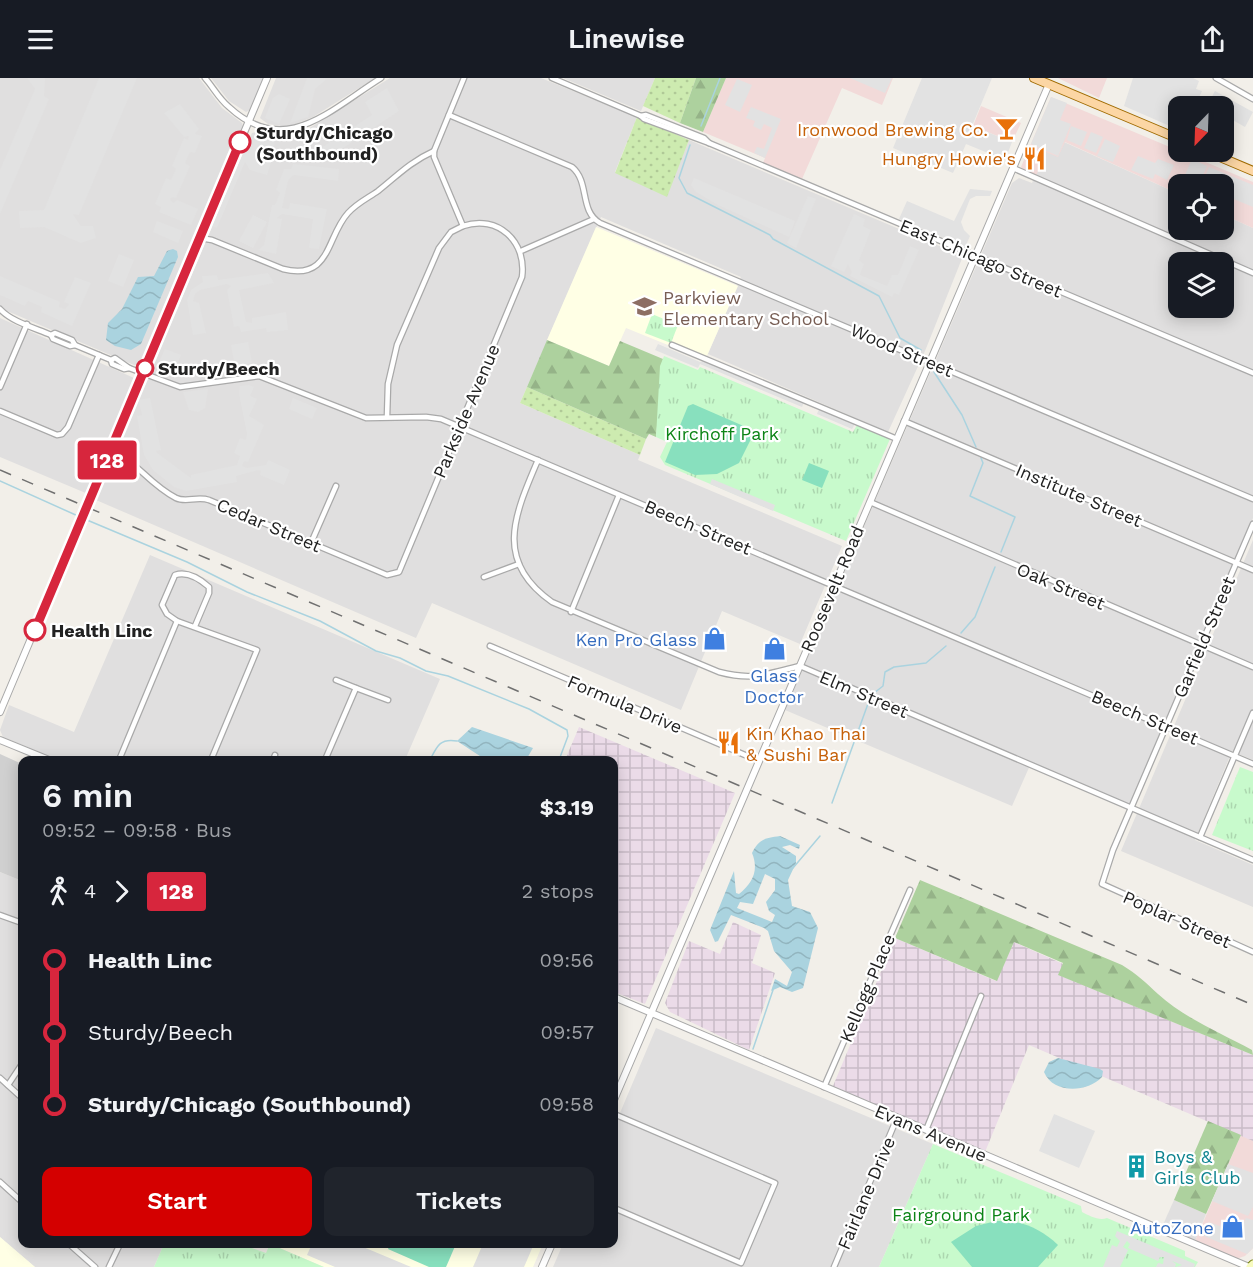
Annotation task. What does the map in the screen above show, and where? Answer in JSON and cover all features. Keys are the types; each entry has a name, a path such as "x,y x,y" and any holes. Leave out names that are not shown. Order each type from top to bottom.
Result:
{"main road":[{"path":"1034,78 1050,81 1168,134"},
{"path":"1232,162 1253,171"}],"street":[{"path":"205,78 226,105 249,122 275,130 301,128 381,78"},
{"path":"0,712 267,78"},
{"path":"200,238 212,240 283,269 308,269 328,252 348,212 410,163 434,151 464,78"},
{"name":"East Chicago Street","path":"552,78 654,123 709,143 976,255 1253,374"},
{"path":"1216,78 1253,99"},
{"name":"Roosevelt Road","path":"618,1090 1050,81"},
{"path":"387,417 388,384 397,345 439,248 451,232 480,222 498,227 511,237 521,251 594,219 587,208 581,178 572,167 449,115"},
{"path":"434,151 463,226"},
{"path":"1012,168 1253,273"},
{"name":"Wood Street","path":"594,219 1253,499"},
{"name":"Parkside Avenue","path":"402,569 520,284 523,270 521,251"},
{"name":"Beech Street","path":"0,309 2,315 51,335 56,333 72,340 75,345 111,360 112,364 124,369 129,368 164,383 185,388 252,376 266,377 361,416 426,417 459,427 834,584 1253,764"},
{"path":"0,387 27,324"},
{"path":"672,345 897,439"},
{"path":"0,411 57,435 63,434 99,355"},
{"name":"Institute Street","path":"904,421 1253,570"},
{"name":"Cedar Street","path":"111,449 127,456 142,475 177,499 209,500 387,575 397,574 402,569"},
{"name":"Elm Street","path":"538,460 514,524 513,540 519,564 536,590 571,612 719,672 738,677 757,678 800,666 1253,860"},
{"path":"311,543 336,486"},
{"path":"571,612 619,495"},
{"name":"Oak Street","path":"870,502 1253,667"},
{"name":"Garfield Street","path":"1102,884 1131,808 1253,524"},
{"path":"484,577 519,564"},
{"path":"195,626 209,593 209,587 193,576 181,573 175,575 162,605 167,614 177,621 257,650 213,756"},
{"path":"121,756 177,621"},
{"name":"Formula Drive","path":"490,646 759,760"},
{"path":"336,680 388,700"},
{"path":"327,756 356,688"},
{"path":"1200,837 1253,712"},
{"path":"0,740 39,756"},
{"name":"Poplar Street","path":"1102,884 1253,952"},
{"name":"Kellogg Place","path":"824,1087 909,890"},
{"path":"0,914 18,921"},
{"path":"926,1130 981,996"},
{"name":"Evans Avenue","path":"618,998 897,1119 1251,1266"},
{"path":"8,1085 18,1070"},
{"path":"0,1078 18,1094"},
{"path":"618,1116 775,1183 741,1263 618,1210"},
{"name":"Fairlane Drive","path":"834,1267 897,1119"},
{"path":"0,1182 18,1198"},
{"path":"74,1248 95,1267"},
{"path":"109,1267 118,1248"},
{"path":"542,1267 550,1248"}],"shaded area":[{"path":"0,78 199,78 222,108 242,123 244,129 146,360 141,364 134,365 0,308"},
{"path":"27,78 45,78 44,96 49,99 0,214 0,170 35,89"},
{"path":"99,78 137,78 79,215 73,214 81,226 93,226 96,238 81,243 44,227 20,228 19,211 44,210"},
{"path":"211,78 265,78 252,109 246,112 229,101"},
{"path":"276,78 375,78 313,117 288,127 268,124 260,118"},
{"path":"307,78 327,79 315,89 308,117 290,123"},
{"path":"390,78 541,78 637,117 615,172 666,196 689,140 963,256 925,351 888,432 708,354 741,277 601,217 520,403 640,455 638,460 842,546 800,644 722,611 681,710 432,603 416,638 96,500 252,133 261,131 288,136 300,134"},
{"path":"563,78 655,78 641,111"},
{"path":"726,78 893,78 882,105 842,88 802,179 763,163 765,158 703,132"},
{"path":"850,78 892,78 885,93"},
{"path":"922,78 992,78 972,126 1012,142 1005,160 966,144 953,173 893,148"},
{"path":"1058,78 1107,78 1099,98"},
{"path":"1133,78 1193,78 1199,81 1196,89 1202,91 1200,96 1168,96 1168,125 1124,106"},
{"path":"737,79 752,85 740,112 725,105"},
{"path":"387,88 399,111 328,158 321,148 372,115 365,102"},
{"path":"1215,91 1224,96 1212,96"},
{"path":"279,94 290,99 279,124 265,118 273,98"},
{"path":"1051,97 1168,146 1168,162 1205,162 1234,174 1168,174 1168,189 1065,142 1058,157 1046,152 1036,176 1021,167"},
{"path":"1051,97 1067,103 1060,120 1071,124 1058,156 1031,144"},
{"path":"1234,102 1253,112 1245,127 1234,121"},
{"path":"180,104 199,129 195,134 202,136 195,153 190,152 185,163 190,166 176,198 170,199 173,203 177,200 198,209 191,225 159,212 161,207 155,204 166,178 171,180 176,169 172,166 184,138 188,140 189,136 184,137 164,113"},
{"path":"981,106 1021,123 1012,142 973,126"},
{"path":"751,107 781,119 765,158 754,153 757,147 764,149 772,128 764,124 761,130 753,126 755,121 746,118"},
{"path":"1071,126 1087,132 1081,146 1067,140"},
{"path":"1091,132 1103,137 1096,153 1084,148"},
{"path":"251,135 275,137 274,152 267,175 250,170 245,162 217,228 212,226"},
{"path":"1105,139 1120,146 1113,162 1097,156"},
{"path":"1064,142 1168,189 1168,240 1234,240 1234,219 1253,228 1253,518 1131,805 1031,763 1012,806 785,710 1012,183 1019,178 1032,183 1046,152"},
{"path":"1138,156 1155,163 1158,159 1174,165 1167,180 1155,174 1153,179 1131,170"},
{"path":"1191,162 1198,162 1207,166 1204,174 1185,174"},
{"path":"293,164 339,169 338,181 293,175 288,181 282,208 289,209 290,203 327,209 319,249 309,248 313,219 282,214 277,218 282,219 276,254 258,250 264,245 272,205 275,205 280,193 276,190 284,169 291,169"},
{"path":"1209,167 1226,174 1206,174"},
{"path":"1234,174 1253,182 1253,228 1234,219"},
{"path":"1234,177 1253,185 1253,207 1234,199"},
{"path":"694,178 795,221 789,237 718,205 696,192 691,185"},
{"path":"970,189 992,191 990,196 976,196 970,199 961,222 964,230 970,236 965,247 899,219 907,201 954,221"},
{"path":"808,196 816,199 796,248 787,243"},
{"path":"854,214 865,219 863,226 871,230 859,260 864,264 860,275 887,286 892,275 898,275 910,246 919,250 899,295 894,293 892,297 850,276 852,272 848,264 844,272 831,266"},
{"path":"253,215 267,222 253,248 239,241"},
{"path":"157,221 183,231 178,243 153,232"},
{"name":"Parkview Elementary School","path":"596,227 738,286 705,360 626,328 609,366 547,340"},
{"path":"119,254 134,260 123,287 108,281"},
{"path":"268,273 274,283 239,290 246,322 252,323 252,318 286,312 288,330 267,332 266,328 241,332 239,326 234,327 227,290 231,286 227,284 200,290 195,294 193,301 199,303 206,333 193,335 187,300 191,290 203,282 202,276 217,275 218,280"},
{"path":"0,276 60,302 59,307 65,309 69,304 64,302 75,277 91,283 72,326 41,312 42,307 28,301 25,306 0,295"},
{"path":"0,318 134,378 134,386 88,494 0,457"},
{"path":"248,342 252,363 235,366 231,345"},
{"path":"658,344 700,362 705,360 804,402 802,407 700,364 698,368 655,350"},
{"path":"165,349 181,355 172,376 156,369"},
{"path":"240,386 254,387 250,396 257,399 249,416 264,425 248,462 244,461 242,466 247,468 266,465 268,460 290,470 284,485 260,475 261,471 258,470 236,476 237,482 186,491 174,487 153,470 144,455 137,416 142,415 138,400 150,398 161,450 156,451 157,453 191,478 191,475 237,465 240,456 234,453 240,438 246,440 247,434 239,394"},
{"path":"208,389 205,408 198,412 189,410 183,392"},
{"path":"293,398 317,408 312,419 289,409"},
{"path":"819,409 855,424 852,429 817,414"},
{"path":"712,479 775,505 773,511 710,484"},
{"path":"1253,540 1253,760 1232,751 1195,840 1253,865 1253,907 1121,851"},
{"path":"150,555 440,679 407,756 48,756 3,737 0,730 9,705 74,732"},
{"path":"579,727 735,793 645,1004 618,994 618,756 567,756"},
{"path":"0,754 18,762 18,879 0,872"},
{"path":"0,872 18,879 18,1248 162,1248 154,1267 35,1267 0,1237"},
{"path":"733,922 761,935 752,963 775,973 749,1050 670,1012 665,1003 689,941 720,954"},
{"path":"895,938 996,981 1014,942 1063,964 1059,975 1253,1055 1253,1141 1029,1045 985,1152 833,1086"},
{"path":"656,1028 933,1144 879,1267 553,1267 561,1248 618,1248 618,1118"},
{"path":"1054,1114 1095,1131 1079,1168 1039,1151"},
{"path":"1241,1135 1253,1141 1253,1248 1245,1256 1236,1259 1195,1241"},
{"path":"1228,1164 1253,1173 1253,1207 1248,1216 1212,1201"},
{"path":"1174,1200 1206,1214 1195,1241 1162,1227"},
{"path":"1246,1218 1253,1220 1253,1248 1247,1254 1204,1236 1209,1222 1235,1232 1233,1236 1237,1238"},
{"path":"1117,1231 1195,1264 1194,1267 1176,1267 1182,1265 1172,1261 1176,1264 1175,1267 1156,1267 1158,1263 1163,1264 1164,1257 1160,1257 1158,1261 1128,1248 1130,1244 1127,1241 1123,1247 1128,1250 1120,1267 1103,1267 1112,1245 1117,1247 1120,1241 1115,1236"},
{"path":"0,1237 35,1267 0,1267"},
{"path":"279,1248 541,1248 533,1267 324,1267"},
{"path":"310,1248 366,1248 411,1267 335,1267 307,1255"},
{"path":"481,1248 532,1248 524,1267 473,1267"}],"green space":[{"path":"655,78 696,78 680,123 643,106"},
{"path":"696,78 726,78 703,132 680,123"},
{"path":"637,117 689,140 667,197 615,173"},
{"path":"652,314 678,325 671,343 645,333"},
{"path":"547,340 609,366 620,341 663,359 656,437 649,434 646,439 527,387"},
{"name":"Kirchoff Park","path":"664,356 698,370 700,367 853,432 857,425 890,439 846,541 665,465 660,457 667,442 656,437 660,366"},
{"path":"527,387 646,439 640,455 520,403"},
{"path":"693,404 755,431 739,463 717,474 695,475 665,462 688,406"},
{"path":"809,463 829,471 822,488 802,480"},
{"path":"1240,767 1253,772 1253,851 1212,835"},
{"path":"920,880 1122,965 1137,975 1168,1003 1203,1025 1252,1050 1253,1055 1058,975 1063,963 1014,942 997,981 895,938"},
{"path":"1208,1121 1241,1135 1206,1214 1174,1200"},
{"name":"Fairground Park","path":"933,1144 1081,1206 1082,1212 1091,1216 1107,1218 1185,1251 1185,1256 1198,1262 1195,1267 879,1267"},
{"path":"996,1221 1030,1226 1058,1245 1038,1267 972,1267 951,1242 976,1226"},
{"path":"162,1248 252,1248 266,1253 268,1248 279,1248 324,1267 154,1267"},
{"path":"454,1248 446,1267 429,1267 388,1249"}],"water":[{"path":"173,249 177,251 178,257 141,344 131,350 115,346 106,340 108,323 122,309 138,277 154,276 167,251"},
{"path":"472,727 533,748 528,756 480,756 457,741"},
{"path":"780,836 800,845 799,849 790,845 782,847 796,856 796,863 788,880 792,906 810,912 818,928 803,988 792,992 780,987 771,991 775,979 787,986 792,972 774,951 768,931 731,915 718,941 715,942 710,930 734,871 736,893 739,894 751,881 755,871 752,853 757,845 763,840","holes":["765,874 775,879 775,890 766,902 769,911 775,915 772,922 737,908 740,902 753,904"]},
{"path":"1058,1058 1100,1069 1103,1071 1102,1077 1088,1086 1079,1088 1071,1089 1055,1084 1044,1072 1049,1062"}],"waterway":[{"path":"701,126 720,78"},
{"path":"690,145 679,178 687,193 770,235 773,239 879,296 900,338 921,350"},
{"path":"934,372 962,415 976,447"},
{"path":"981,458 983,463 970,496 1015,517 1001,552"},
{"path":"0,481 78,516"},
{"path":"87,520 187,562 247,592 320,621 376,651 400,658 426,671 448,676 529,709 567,730 568,736 560,756"},
{"path":"961,633 975,617 995,567"},
{"path":"874,693 883,686 885,672 894,667 926,663 946,646"},
{"path":"832,803 869,701"},
{"path":"432,756 443,742 457,741"},
{"path":"793,868 820,836"},
{"path":"753,1049 773,990"}],"railway":[{"path":"0,470 1253,1005"}],"bus line":[{"name":"128","path":"35,630 240,142"}],"place":[{"name":"Ironwood Brewing Co.","path":"1006,129"},
{"name":"Sturdy/Chicago (Southbound)","path":"240,142"},
{"name":"Hungry Howie's","path":"1034,158"},
{"name":"Parkview Elementary School","path":"645,307"},
{"name":"Sturdy/Beech","path":"145,368"},
{"name":"Health Linc","path":"35,630"},
{"name":"Ken Pro Glass","path":"715,639"},
{"name":"Glass Doctor","path":"774,649"},
{"name":"Kin Khao Thai & Sushi Bar","path":"728,743"},
{"name":"Boys & Girls Club","path":"1136,1166"},
{"name":"AutoZone","path":"1232,1227"}]}
